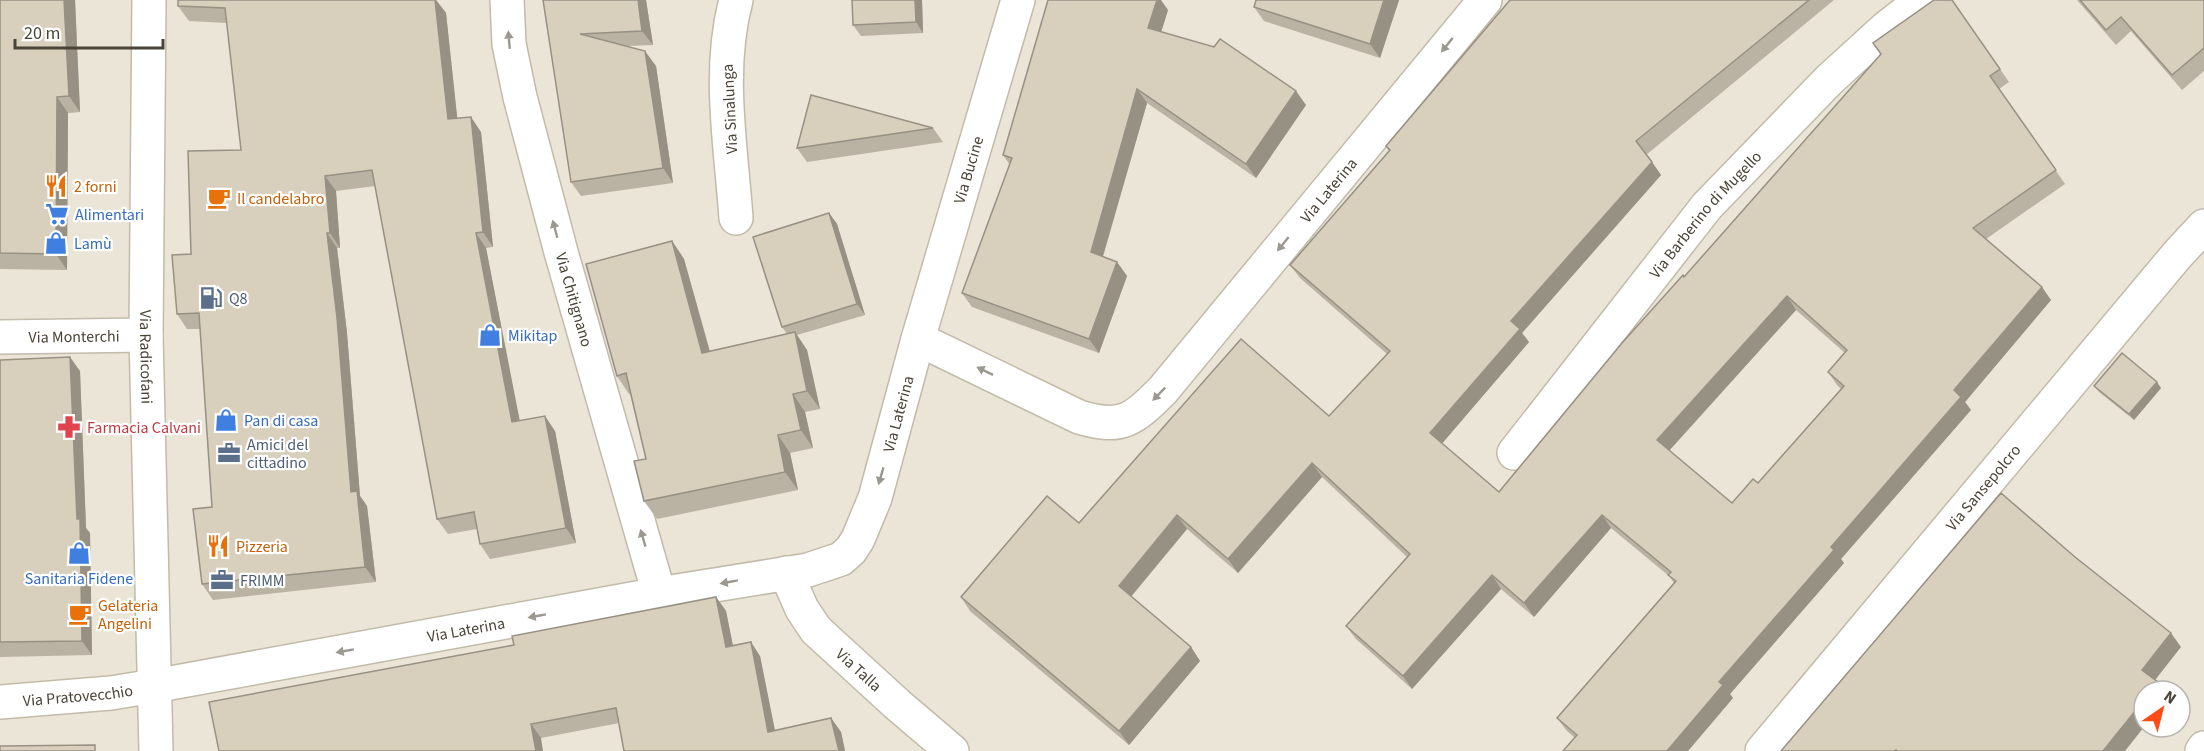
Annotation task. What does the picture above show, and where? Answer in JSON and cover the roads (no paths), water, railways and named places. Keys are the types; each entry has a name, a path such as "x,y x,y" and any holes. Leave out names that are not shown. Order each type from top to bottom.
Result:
{"street":[{"name":"Via Radicofani","path":"149,0 146,335 156,751"},
{"name":"Via Chitignano","path":"507,0 509,44 522,107 659,594"},
{"name":"Via Sinalunga","path":"736,0 728,43 726,74 736,218"},
{"name":"Via Bucine","path":"918,339 1018,0"},
{"name":"Via Laterina","path":"154,686 820,567 841,559 858,539 875,498 918,339 1079,417 1108,424 1124,422 1143,410 1163,390 1485,0"},
{"name":"Via Barberino di Mugello","path":"1514,453 1707,206 1829,80 1886,28 1922,0"},
{"name":"Via Sansepolcro","path":"1762,751 2178,254 2204,226"},
{"name":"Via Monterchi","path":"0,337 146,335"},
{"name":"Via Talla","path":"786,573 802,609 816,630 952,751"},
{"name":"Via Pratovecchio","path":"0,702 111,693 154,686"}],"place":[{"name":"2 forni","path":"56,186"},
{"name":"Il candelabro","path":"219,198"},
{"name":"Alimentari","path":"57,214"},
{"name":"Lamù","path":"56,243"},
{"name":"Q8","path":"211,298"},
{"name":"Mikitap","path":"490,335"},
{"name":"Pan di casa","path":"226,420"},
{"name":"Farmacia Calvani","path":"69,427"},
{"name":"Amici del cittadino","path":"229,453"},
{"name":"Pizzeria","path":"218,546"},
{"name":"Sanitaria Fidene","path":"79,553"},
{"name":"FRIMM","path":"222,580"},
{"name":"Gelateria Angelini","path":"80,614"}]}
